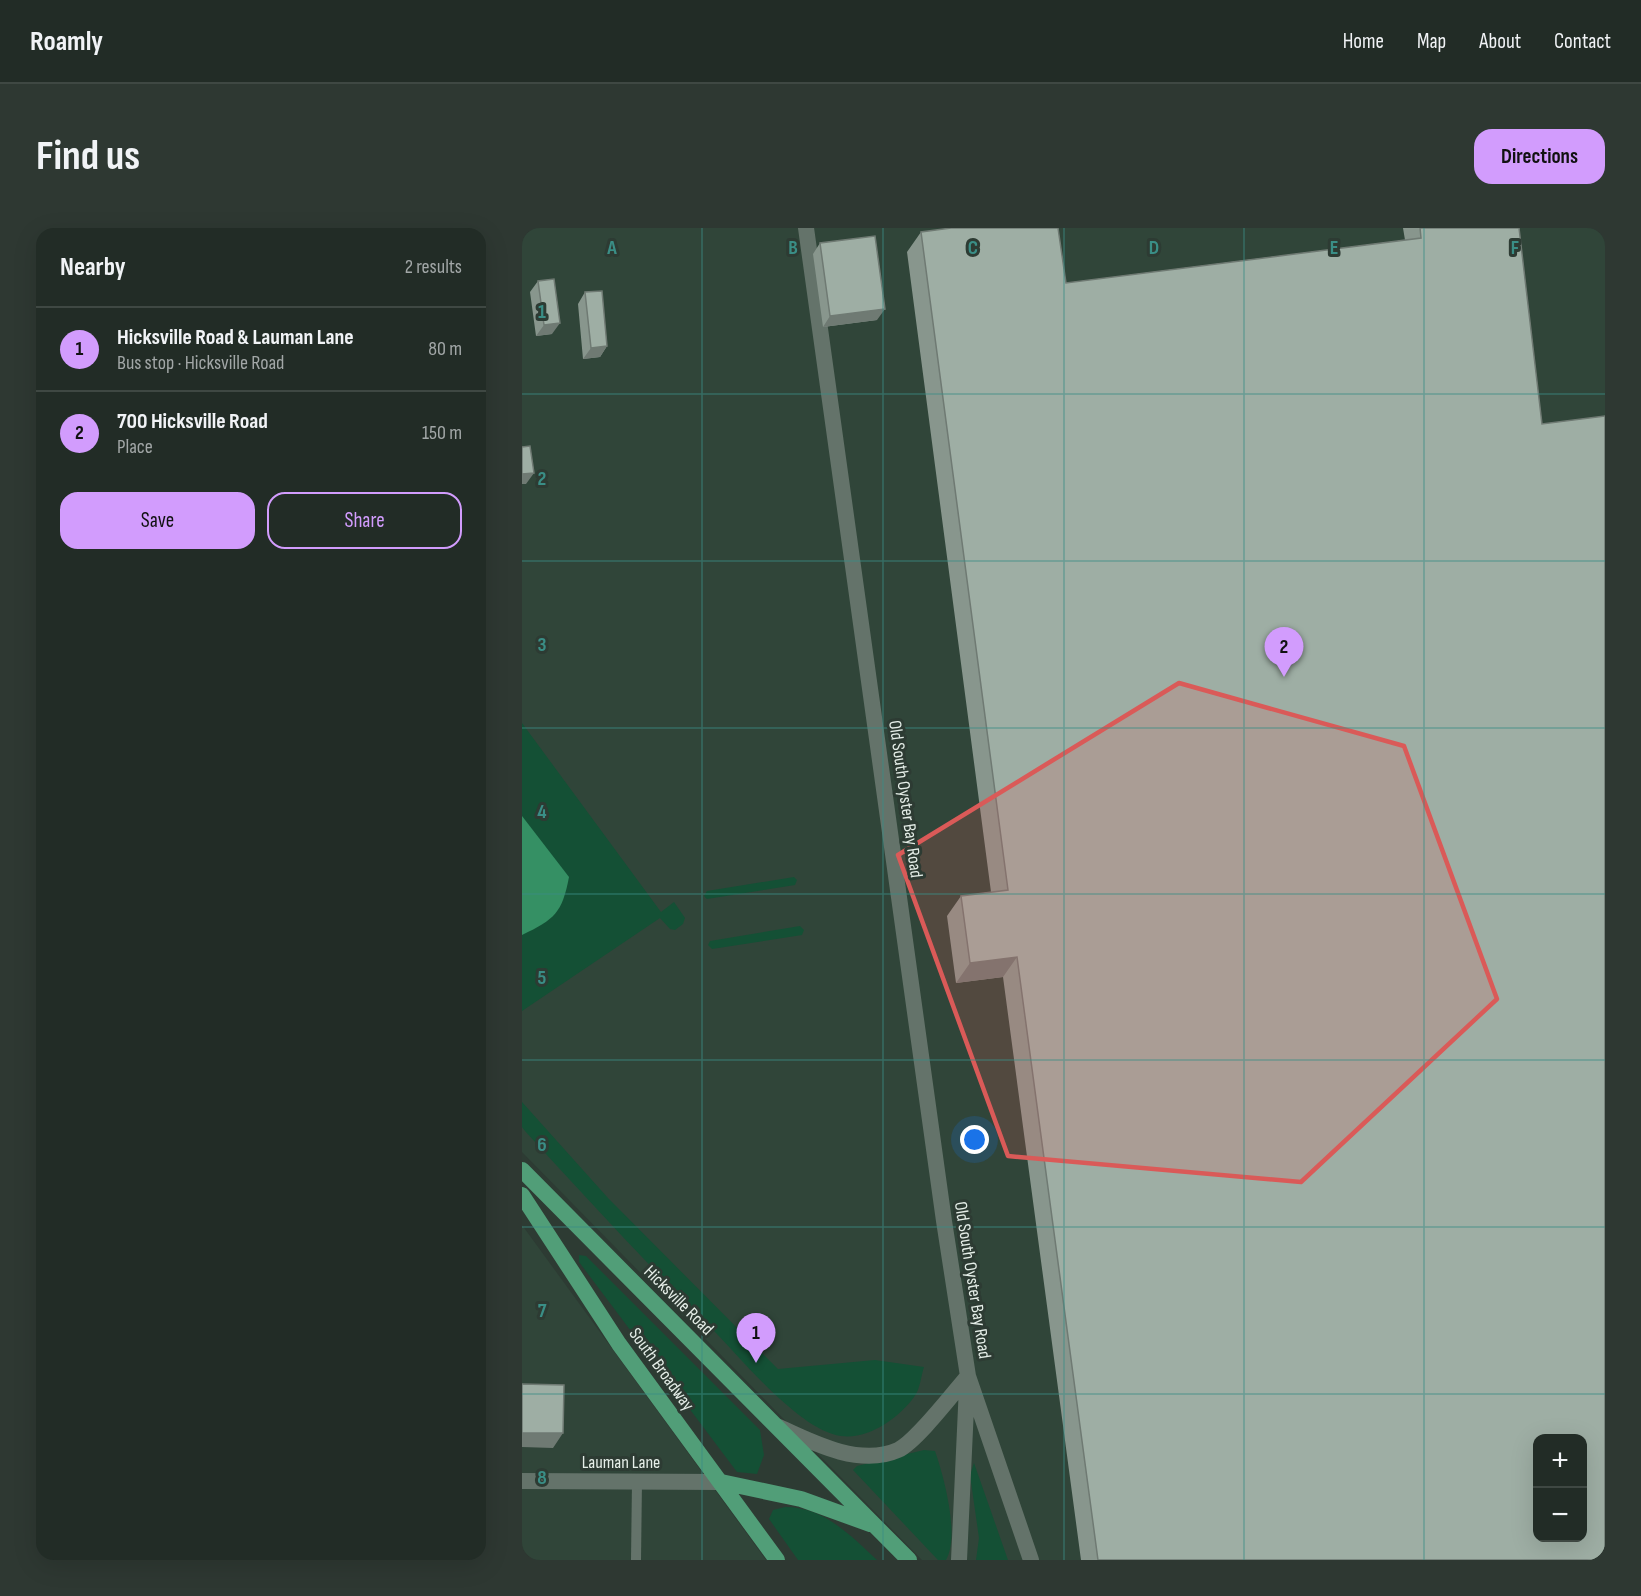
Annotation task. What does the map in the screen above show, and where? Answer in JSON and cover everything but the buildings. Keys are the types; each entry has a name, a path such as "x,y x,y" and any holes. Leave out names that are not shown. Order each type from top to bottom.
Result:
{"main road":[{"name":"Hicksville Road","path":"522,1170 909,1560"},
{"name":"South Broadway","path":"522,1196 620,1344 777,1560"},
{"path":"721,1482 801,1499 873,1526"}],"street":[{"name":"Old South Oyster Bay Road","path":"806,228 944,1221 968,1376 1031,1560"},
{"name":"Old South Oyster Bay Road","path":"959,1560 968,1376"},
{"path":"778,1427 829,1449 864,1456 899,1450 942,1407 968,1376"},
{"name":"Lauman Lane","path":"522,1480 721,1482"}],"lane":[{"path":"636,1560 637,1481"}],"highlighted area":[{"path":"1179,683 1404,746 1497,999 1301,1182 1008,1156 898,855"}],"shaded area":[{"path":"522,228 1605,228 1605,1560 922,1560 522,1152"},
{"path":"522,723 661,912 674,902 685,918 683,924 675,930 670,929 660,918 522,1011"},
{"path":"522,816 569,877 560,907 555,914 522,935"},
{"path":"794,877 797,880 795,885 707,899 704,896 707,891"},
{"path":"800,926 804,930 802,935 712,949 708,945 710,941"},
{"path":"522,1102 608,1198 778,1369 875,1360 924,1367 919,1387 908,1405 882,1426 862,1435 851,1436 841,1436 825,1431 791,1409 757,1377 619,1233 525,1131 522,1127"},
{"path":"522,1225 766,1560 522,1560"},
{"path":"579,1255 586,1256 760,1430 764,1455 757,1474 737,1472 579,1262"},
{"path":"924,1450 935,1451 949,1506 951,1536 946,1560 938,1560 853,1470 857,1466"},
{"path":"974,1463 1008,1560 976,1560 979,1538 970,1475"},
{"path":"785,1507 799,1508 824,1517 846,1532 877,1560 798,1560 769,1519 773,1510"}],"place":[{"name":"700 Hicksville Road","path":"1284,677"},
{"name":"Hicksville Road & Lauman Lane","path":"756,1363"}]}
